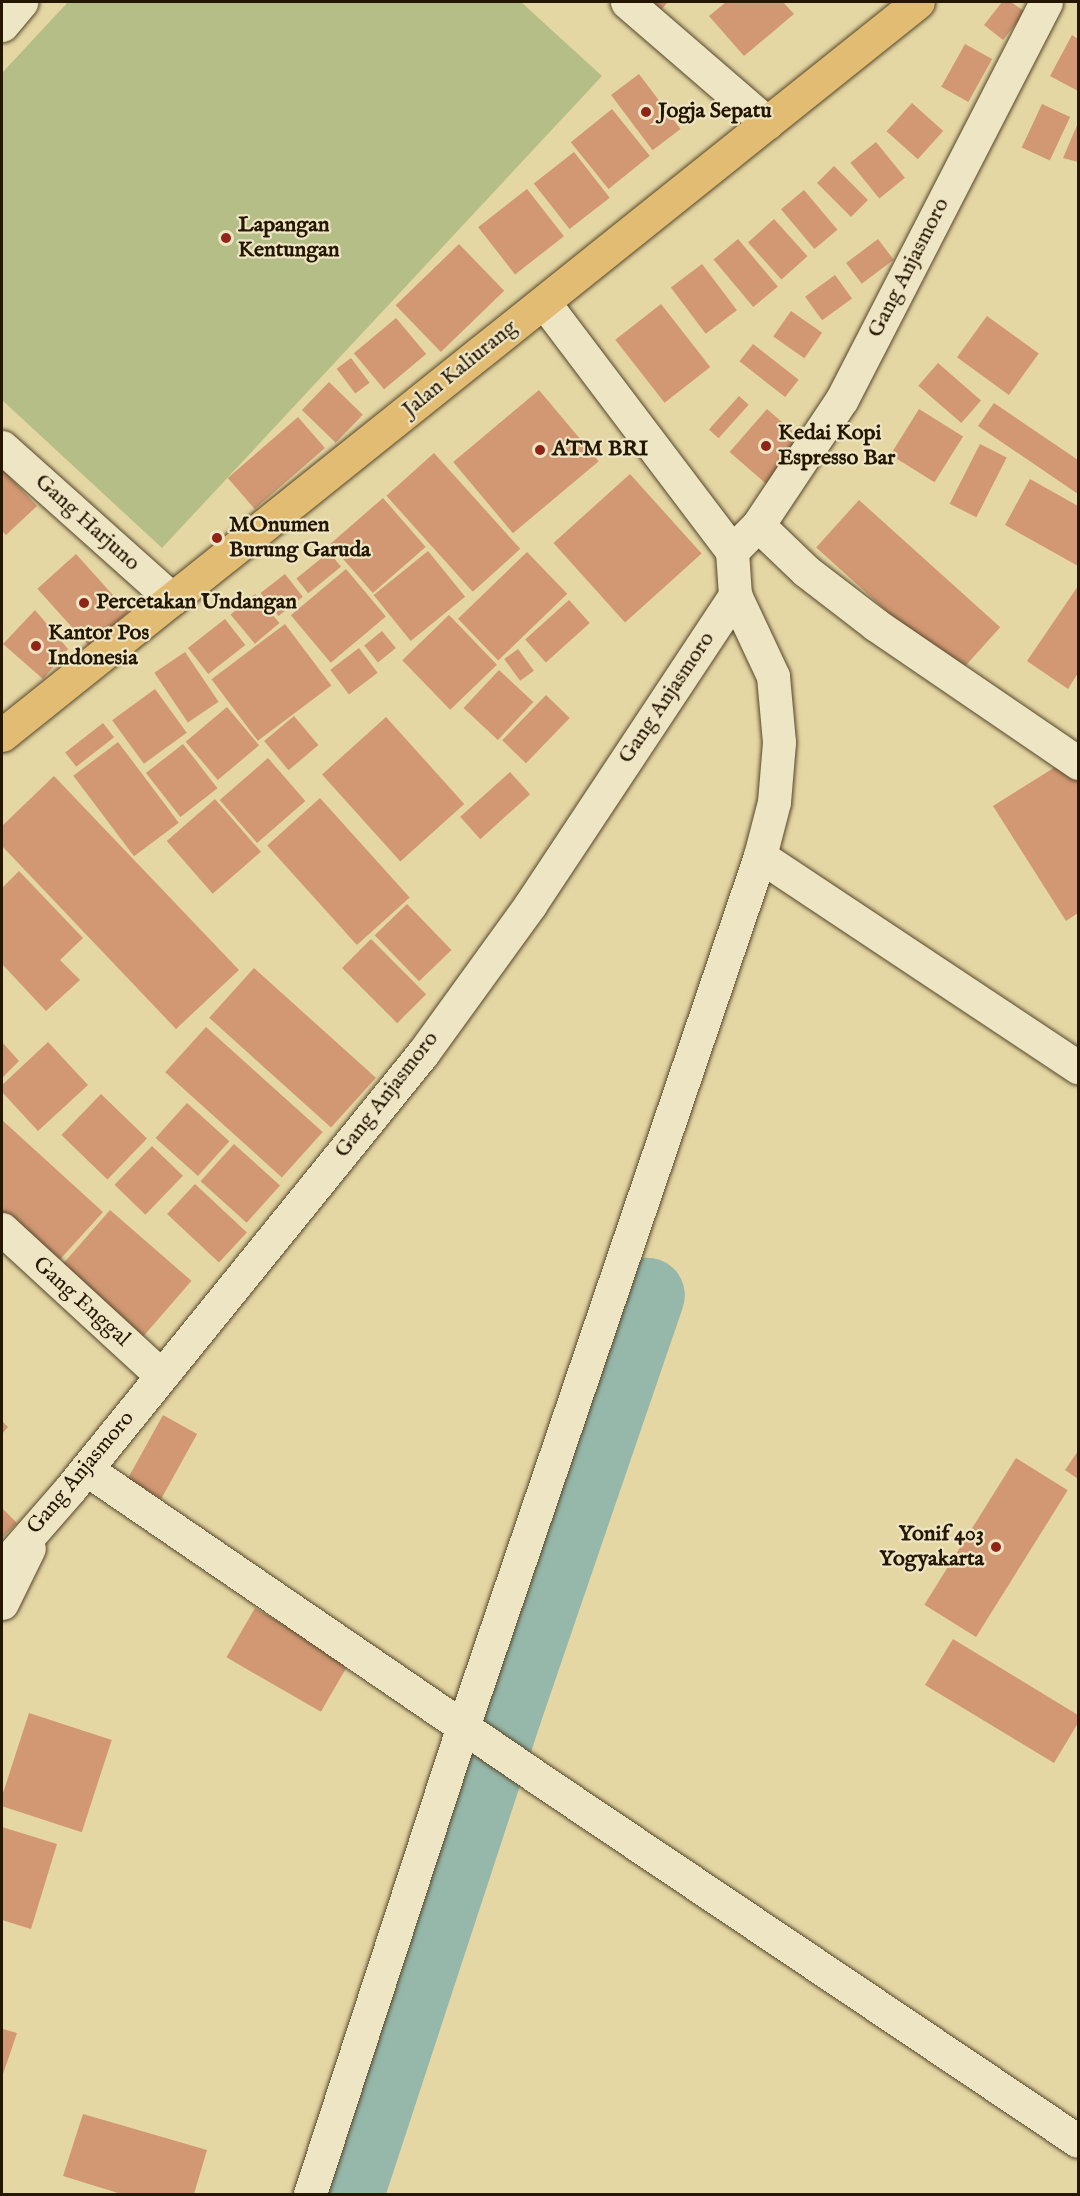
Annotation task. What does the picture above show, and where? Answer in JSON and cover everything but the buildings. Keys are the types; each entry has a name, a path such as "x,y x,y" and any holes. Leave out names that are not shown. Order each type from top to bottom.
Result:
{"main road":[{"name":"Jalan Kaliurang","path":"2,735 918,2"}],"street":[{"path":"2,25 21,2"},
{"path":"627,2 767,123"},
{"name":"Gang Anjasmoro","path":"732,551 758,525 842,399 1046,2"},
{"path":"310,2194 469,1730 760,856 774,802 779,742 773,676 735,595 732,551 544,302"},
{"name":"Gang Harjuno","path":"2,447 172,599"},
{"path":"758,525 806,571 876,625 1078,763"},
{"name":"Gang Anjasmoro","path":"2,1567 86,1469 423,1053 530,905 735,595"},
{"path":"760,856 1078,1067"},
{"name":"Gang Enggal","path":"2,1229 161,1375"},
{"path":"86,1469 544,1782 1078,2141"},
{"path":"2,1603 45,1518"}],"green space":[{"name":"Lapangan Kentungan","path":"68,2 521,2 602,76 162,548 2,400 2,73"}],"waterway":[{"path":"346,2194 504,1712 647,1295"}],"place":[{"name":"Jogja Sepatu","path":"646,112"},
{"name":"Lapangan Kentungan","path":"226,238"},
{"name":"Kedai Kopi Espresso Bar","path":"766,446"},
{"name":"ATM BRI","path":"540,450"},
{"name":"MOnumen Burung Garuda","path":"217,538"},
{"name":"Percetakan Undangan","path":"84,603"},
{"name":"Kantor Pos Indonesia","path":"36,646"},
{"name":"Yonif 403 Yogyakarta","path":"996,1547"}]}
